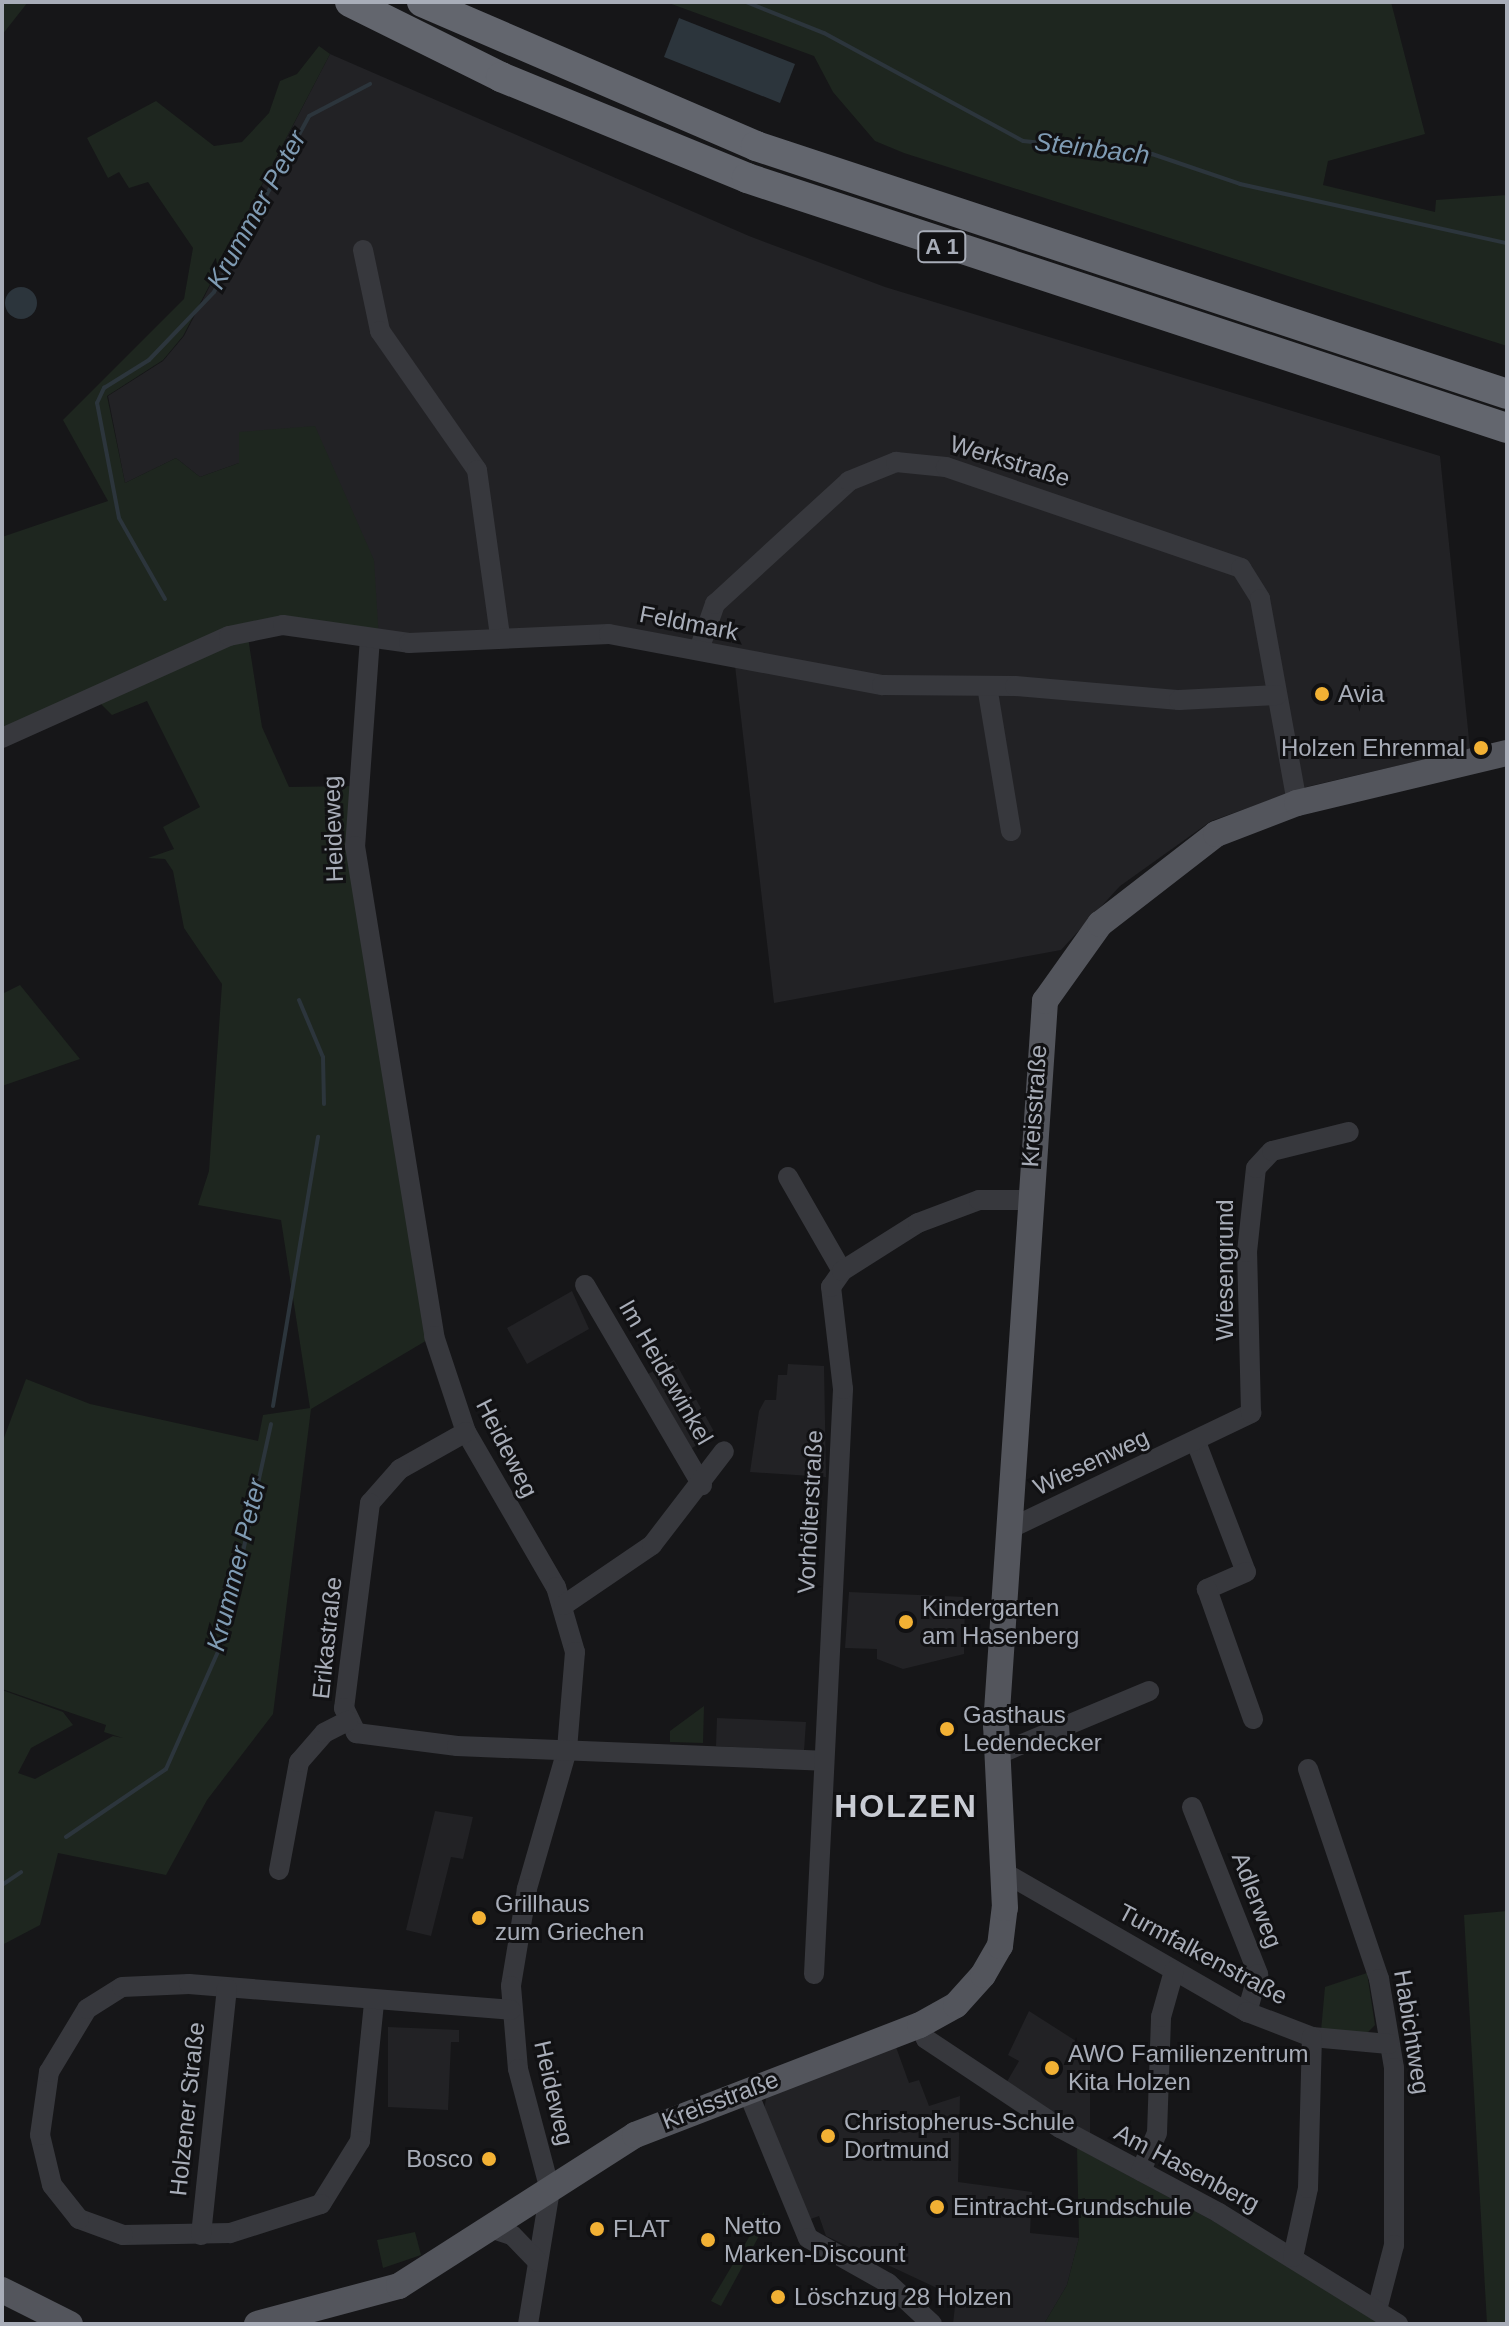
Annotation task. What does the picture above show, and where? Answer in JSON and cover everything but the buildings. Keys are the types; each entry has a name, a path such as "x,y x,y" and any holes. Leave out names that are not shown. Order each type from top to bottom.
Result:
{"highway":[{"name":"A 1","path":"350,2 501,77 747,178 1507,428"},
{"name":"A 1","path":"422,2 756,146 1507,394"}],"main road":[{"name":"Kreisstraße","path":"257,2324 367,2299 493,2229 635,2135 920,2025 956,2005 993,1960 1003,1928 1005,1873 996,1755 1007,1530 1040,1022 1073,955 1137,889 1191,849 1235,824 1297,803 1507,753"},
{"path":"2,2290 70,2324"}],"street":[{"path":"363,250 380,331 477,470 500,635"},
{"name":"Werkstraße","path":"700,647 715,604 849,481 873,467 927,462 1226,557 1260,599 1277,695"},
{"name":"Feldmark","path":"2,738 247,631 300,625 370,638 448,643 500,635 609,634 700,647 851,682 987,686 1179,700 1277,695"},
{"name":"Heideweg","path":"370,638 355,786 361,900 434,1336 466,1432 564,1605 578,1683 567,1750 520,1919 511,2010 522,2091 550,2190 528,2324"},
{"path":"987,686 1011,831"},
{"path":"1277,695 1297,803"},
{"name":"Wiesengrund","path":"1196,1442 1242,1420 1254,1405 1247,1252 1256,1168 1272,1151 1349,1132"},
{"path":"788,1177 842,1271 947,1211 979,1200 1028,1200"},
{"name":"Vorhölterstraße","path":"814,1974 844,1354 828,1301 842,1271"},
{"name":"Im Heidewinkel","path":"585,1285 702,1485"},
{"name":"Erikastraße","path":"466,1432 389,1477 370,1503 348,1721 369,1739 567,1750"},
{"path":"1196,1442 1246,1572 1207,1589 1253,1719"},
{"name":"Wiesenweg","path":"1007,1530 1196,1442"},
{"path":"564,1605 652,1545 702,1485 724,1451"},
{"path":"996,1755 1149,1691"},
{"path":"279,1870 299,1762 324,1733 348,1721"},
{"path":"567,1750 823,1761"},
{"name":"Habichtweg","path":"1308,1769 1379,1979 1389,2044 1399,2175 1390,2280 1377,2310"},
{"name":"Adlerweg","path":"1192,1807 1258,1974 1247,2012"},
{"name":"Turmfalkenstraße","path":"1005,1873 1247,2012 1312,2037 1389,2044"},
{"path":"1141,2171 1157,2133 1161,2017 1174,1971"},
{"path":"374,2003 364,2122 345,2176 298,2215 201,2235 123,2235 79,2219 44,2164 42,2104 64,2042 104,1995 137,1985 227,1988 374,2003 511,2010"},
{"name":"Holzener Straße","path":"201,2235 227,1988"},
{"name":"Am Hasenberg","path":"920,2025 926,2039 1141,2171 1293,2257 1398,2324"},
{"path":"1293,2257 1308,2188 1312,2037"},
{"path":"747,2090 808,2238 888,2283 932,2324"},
{"path":"493,2229 512,2235 538,2262"}],"shaded area":[{"path":"2,2 28,2 2,35"},
{"path":"666,2 1391,2 1425,134 1328,161 1323,185 1435,212 1436,200 1507,195 1507,346 904,153 875,141 833,92 814,56"},
{"path":"679,18 795,64 780,103 664,57"},
{"path":"319,46 330,54 183,336 163,360 107,396 125,483 176,458 200,477 239,463 239,432 315,426 374,560 379,640 247,631 262,727 289,787 355,786 434,1336 311,1409 273,1714 207,1800 166,1875 58,1853 40,1925 2,1945 2,1690 63,1712 73,1725 31,1748 18,1773 35,1779 113,1736 123,1738 104,1732 106,1725 2,1689 2,1443 26,1379 90,1404 258,1441 263,1415 310,1408 281,1220 198,1205 209,1171 222,984 184,928 173,871 165,859 148,858 174,849 163,827 200,807 147,701 112,715 99,702 2,738 2,537 108,501 63,420 184,299 193,248 148,182 129,188 119,172 108,178 87,138 156,101 214,146 242,142 269,113 280,81 297,74"},
{"path":"330,54 749,236 885,287 1440,456 1470,749 1310,786 1211,821 1120,886 1061,950 774,1003 734,657 609,634 379,640 239,433 239,463 200,477 176,458 125,483 108,396 163,361 184,336"},
{"path":"21,287 32,292 37,303 32,314 21,319 10,314 5,303 10,292"},
{"path":"20,985 80,1059 2,1086 2,994"},
{"path":"572,1291 589,1329 527,1364 507,1328"},
{"path":"674,1360 716,1435 690,1449 648,1374"},
{"path":"788,1364 824,1366 826,1477 750,1472 759,1411 765,1400 776,1400 778,1375 787,1375"},
{"name":"Kindergarten am Hasenberg","path":"849,1592 965,1597 964,1654 903,1669 877,1659 877,1649 845,1648"},
{"path":"704,1706 703,1743 670,1742 670,1731"},
{"path":"717,1718 806,1722 804,1751 716,1746"},
{"path":"435,1811 473,1817 463,1859 451,1857 431,1936 406,1930"},
{"path":"1507,1911 1507,2324 1487,2324 1464,1915"},
{"path":"1367,1973 1375,2025 1367,2033 1321,2031 1325,1987"},
{"name":"AWO Familienzentrum Kita Holzen","path":"1029,2011 1090,2050 1090,2137 1005,2085 1019,2061 1008,2055"},
{"path":"388,2027 459,2030 459,2042 451,2042 448,2110 388,2107"},
{"name":"Eintracht-Grundschule","path":"896,2047 909,2083 919,2080 929,2106 960,2096 958,2182 1032,2192 1030,2233 1079,2238 1067,2285 1044,2324 953,2324 956,2297 826,2236 819,2216 805,2221 763,2113 767,2095"},
{"path":"1077,2148 1215,2222 1384,2324 1044,2324 1067,2285 1079,2238"},
{"path":"764,2212 765,2225 721,2306 711,2301"},
{"path":"415,2232 421,2255 383,2268 377,2240"}],"waterway":[{"name":"Steinbach","path":"746,2 824,33 1023,141 1152,154 1240,184 1507,243"},
{"name":"Krummer Peter","path":"165,599 119,518 97,403 104,388 149,360 214,292 309,116 370,84"},
{"name":"Krummer Peter","path":"299,1000 323,1057 324,1104"},
{"name":"Krummer Peter","path":"273,1406 318,1137"},
{"name":"Krummer Peter","path":"66,1837 166,1769 224,1638 271,1424"},
{"name":"Krummer Peter","path":"2,1885 21,1872"}],"place":[{"name":"Avia","path":"1322,694"},
{"name":"Holzen Ehrenmal","path":"1481,748"},
{"name":"Kindergarten am Hasenberg","path":"906,1622"},
{"name":"Gasthaus Ledendecker","path":"947,1729"},
{"name":"Grillhaus zum Griechen","path":"479,1918"},
{"name":"AWO Familienzentrum Kita Holzen","path":"1052,2068"},
{"name":"Christopherus-Schule Dortmund","path":"828,2136"},
{"name":"Bosco","path":"489,2159"},
{"name":"Eintracht-Grundschule","path":"937,2207"},
{"name":"FLAT","path":"597,2229"},
{"name":"Netto Marken-Discount","path":"708,2240"},
{"name":"Löschzug 28 Holzen","path":"778,2297"}],"district":[{"name":"HOLZEN","path":"906,1806"}]}
